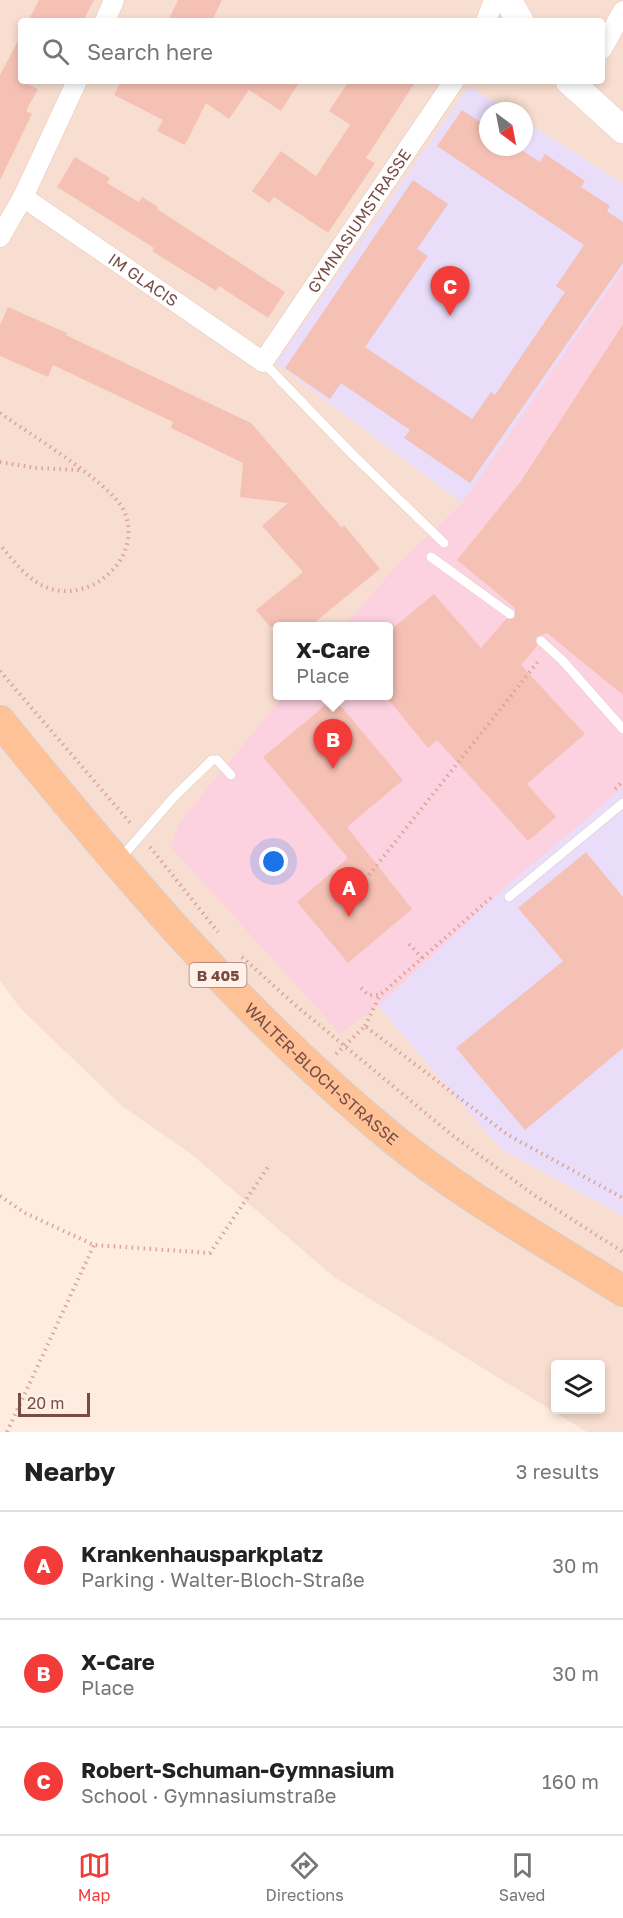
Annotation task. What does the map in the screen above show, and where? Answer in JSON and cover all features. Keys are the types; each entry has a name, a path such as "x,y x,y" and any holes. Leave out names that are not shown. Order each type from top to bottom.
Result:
{"main road":[{"name":"WALTER-BLOCH-STRASSE","path":"0,721 116,863 194,951 317,1072 393,1139 470,1194 623,1291"}],"street":[{"path":"106,18 114,0"},
{"path":"491,18 508,7"},
{"path":"605,44 623,11"},
{"path":"0,237 23,197 76,84"},
{"name":"GYMNASIUMSTRASSE","path":"263,362 452,84"},
{"path":"577,84 623,129"},
{"name":"IM GLACIS","path":"23,197 263,362"}],"lane":[{"path":"263,362 352,454 444,543"},
{"path":"431,556 510,614"},
{"path":"544,644 623,729"},
{"path":"116,863 174,797 213,760 217,760 231,775"},
{"path":"509,897 623,803"}],"path":[{"path":"0,413 113,496 126,517 128,529 125,548 109,575 83,589 60,591 48,588 28,576 0,545"},
{"path":"0,462 36,468 80,470"},
{"path":"369,875 465,753 544,644"},
{"path":"0,671 222,937"},
{"path":"317,1072 365,1026 380,995 422,958 409,944"},
{"path":"238,954 452,1135 534,1195 623,1252"},
{"path":"361,988 368,995 380,995"},
{"path":"365,1026 508,1135 623,1197"},
{"path":"0,1196 25,1213 94,1245 210,1253 270,1164"},
{"path":"7,1432 94,1245"}],"shaded area":[{"path":"0,0 623,0 623,1432 587,1432 558,1414 605,1414 605,1360 551,1360 551,1410 334,1277 191,1154 122,1106 21,1009 0,981"},
{"path":"469,86 495,102 479,102 479,156 533,156 533,126 623,184 623,268 462,503 276,363"},
{"path":"623,268 623,788 503,889 378,1006 340,1034 170,846 179,823 280,700 393,700 393,622 347,622 397,565 462,503"},
{"path":"623,788 623,1216 501,1149 378,1006 503,889"}],"building":[{"path":"39,0 94,0 85,18 30,18"},
{"path":"178,0 222,0 213,18 169,18"},
{"path":"18,41 18,84 27,84 38,89 26,111 32,114 0,180 0,75"},
{"path":"120,84 298,84 281,111 249,90 229,119 206,103 185,145 157,131 163,120 114,95"},
{"path":"347,84 414,84 366,158 375,163 328,233 274,197 269,203 252,191 281,151 316,176 350,125 329,111"},
{"path":"462,110 479,121 479,156 531,156 540,162 545,154 585,181 581,187 610,206 607,211 623,222 623,263 470,483 404,438 410,430 341,383 330,399 285,368 413,180 448,204 417,249 428,256 365,347 472,419 491,392 495,395 565,292 556,286 584,245 437,146"},
{"path":"75,157 110,178 107,183 139,202 142,197 285,292 268,318 219,286 216,291 152,251 154,248 57,187"},
{"path":"8,307 67,333 66,335 251,423 342,528 344,525 380,569 315,622 273,622 273,627 270,627 256,610 303,572 262,526 288,503 240,497 243,463 171,428 173,422 53,365 48,377 0,356 0,325"},
{"path":"623,324 623,695 547,633 536,637 537,646 521,665 585,734 527,784 556,817 528,841 437,740 428,748 389,700 393,700 393,628 434,594 481,648 506,619 515,618 515,608 457,560 521,481"},
{"path":"332,700 336,700 403,780 347,827 412,909 348,963 297,902 348,858 263,757"},
{"path":"586,852 623,897 623,1048 525,1130 456,1048 563,961 518,908"}],"place":[{"name":"Robert-Schuman-Gymnasium","path":"450,316"},
{"name":"X-Care","path":"333,769"},
{"name":"Krankenhausparkplatz","path":"349,917"}]}
